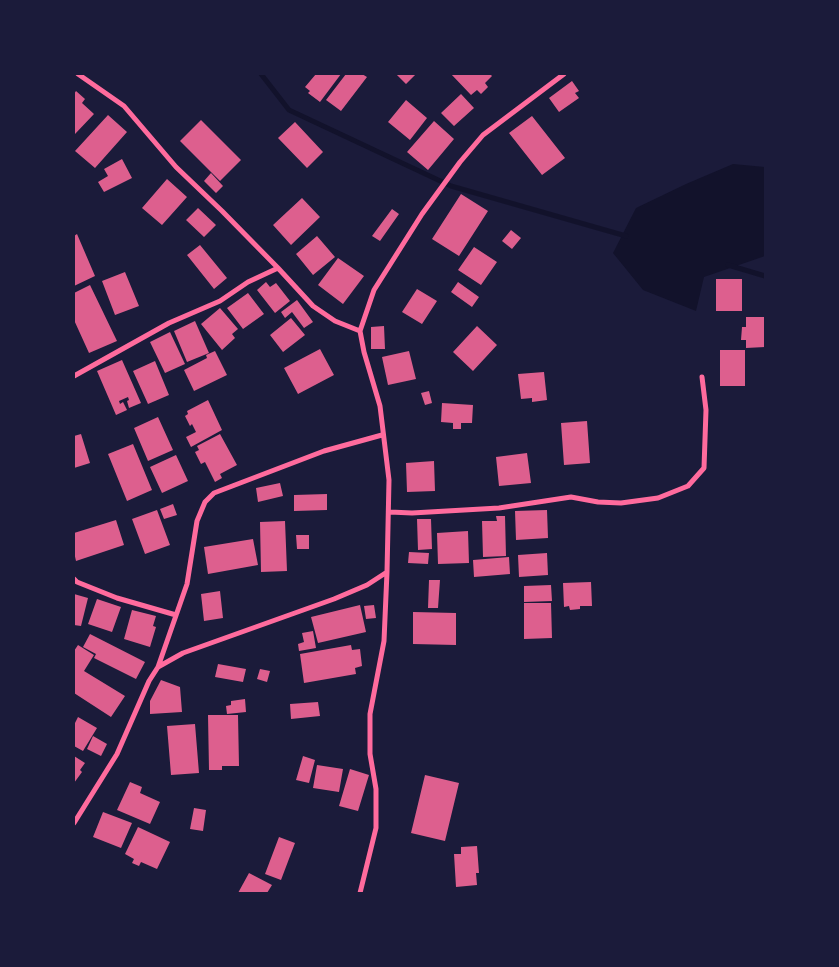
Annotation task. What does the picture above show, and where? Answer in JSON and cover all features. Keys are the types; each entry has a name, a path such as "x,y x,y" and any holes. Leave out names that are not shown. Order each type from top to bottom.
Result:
{"street":[{"path":"78,74 124,106 176,167 222,211 313,306 335,321 360,331"},
{"path":"360,893 376,828 376,790 370,754 370,714 384,641 390,512 389,480 382,435 380,406 364,352 360,331 374,290 422,214 460,162 482,135 564,74"},
{"path":"74,376 170,323 220,301 248,282 278,268"},
{"path":"390,512 412,513 499,508 571,497 598,502 621,503 658,498 688,486 704,468 706,410 702,377"},
{"path":"74,823 117,754 149,681 158,667 186,584 196,521 205,502 214,493 269,474 324,451 382,435"},
{"path":"158,667 183,653 334,599 367,585 387,572"},
{"path":"74,579 77,582 117,598 176,615"}],"shaded area":[{"path":"733,164 765,167 765,256 704,277 696,311 643,290 613,253 636,208"}],"building":[{"path":"316,74 341,74 320,102 308,93 310,91 305,87"},
{"path":"346,74 362,74 367,77 341,111 326,100"},
{"path":"396,74 416,74 406,84"},
{"path":"451,74 490,74 492,76 485,83 488,87 481,94 477,90 471,95"},
{"path":"572,81 579,91 575,93 579,98 559,112 549,98"},
{"path":"76,91 85,99 82,103 94,114 75,134 74,94"},
{"path":"461,94 474,108 454,126 441,113"},
{"path":"406,100 427,118 410,140 388,122"},
{"path":"108,115 127,132 95,168 75,151"},
{"path":"532,116 565,158 542,175 509,133"},
{"path":"201,120 241,160 220,181 180,141"},
{"path":"434,121 454,139 428,170 407,152"},
{"path":"295,122 323,152 307,168 278,138"},
{"path":"122,159 132,178 104,192 98,182 108,176 104,169"},
{"path":"211,173 223,186 216,193 204,181"},
{"path":"167,179 187,197 162,225 142,208"},
{"path":"461,194 488,211 459,256 432,239"},
{"path":"302,198 320,217 291,245 273,225"},
{"path":"198,208 216,225 204,237 186,220"},
{"path":"392,209 399,214 380,241 372,236"},
{"path":"511,230 521,238 512,249 502,241"},
{"path":"77,234 95,276 74,286 74,236"},
{"path":"317,236 335,257 313,275 296,254"},
{"path":"200,245 227,278 214,289 187,255"},
{"path":"474,247 497,262 481,285 458,270"},
{"path":"338,258 364,276 343,304 318,285"},
{"path":"125,272 139,306 115,315 102,281"},
{"path":"716,279 742,279 742,311 716,311"},
{"path":"266,282 270,287 276,283 290,301 275,313 257,290"},
{"path":"458,282 479,297 472,307 451,292"},
{"path":"90,285 117,341 89,353 74,320 74,293"},
{"path":"417,289 437,301 422,324 402,312"},
{"path":"248,293 264,314 243,329 227,308"},
{"path":"297,300 313,322 304,328 292,312 285,318 281,312"},
{"path":"220,308 238,329 232,334 235,338 222,350 201,324"},
{"path":"746,317 765,317 765,347 746,348 746,340 741,340 742,327 746,327"},
{"path":"291,318 305,335 283,352 270,335"},
{"path":"195,321 209,353 187,362 174,331"},
{"path":"384,326 385,349 371,349 371,327"},
{"path":"477,326 497,345 473,371 453,352"},
{"path":"170,332 185,364 165,373 150,342"},
{"path":"320,349 334,375 298,394 284,368"},
{"path":"720,350 745,350 745,386 720,386"},
{"path":"215,351 227,375 194,391 184,370 207,358 206,355"},
{"path":"409,351 416,379 388,385 382,357"},
{"path":"122,360 141,403 129,408 128,397 119,401 120,404 123,402 127,410 116,415 97,371"},
{"path":"155,361 169,395 148,404 133,371"},
{"path":"544,372 547,400 532,402 532,398 521,399 518,374"},
{"path":"429,391 432,403 425,405 421,393"},
{"path":"208,400 222,430 191,447 186,437 196,432 192,424 190,426 185,416 188,414 187,411"},
{"path":"442,403 473,405 472,423 461,423 461,429 453,429 453,423 441,422"},
{"path":"158,417 173,450 148,461 134,428"},
{"path":"587,421 590,463 564,465 561,423"},
{"path":"81,434 90,463 74,468 74,436"},
{"path":"220,434 237,465 220,474 222,478 215,482 205,462 201,464 195,452 199,450 197,446"},
{"path":"133,444 152,490 127,501 108,454"},
{"path":"527,453 531,483 499,486 496,457"},
{"path":"176,455 188,481 162,493 150,467"},
{"path":"434,461 435,491 407,492 406,463"},
{"path":"280,483 283,496 258,502 256,488"},
{"path":"327,494 327,510 294,511 294,495"},
{"path":"173,504 177,515 164,519 160,509"},
{"path":"157,510 170,545 145,554 132,519"},
{"path":"547,510 548,538 516,540 515,511"},
{"path":"496,516 505,516 506,556 483,557 482,521 497,521"},
{"path":"417,519 431,519 432,549 418,550"},
{"path":"116,520 124,545 76,561 74,533"},
{"path":"285,521 287,571 261,572 260,522"},
{"path":"468,531 469,563 438,564 437,533"},
{"path":"296,535 309,535 309,549 297,549"},
{"path":"253,539 258,565 208,574 204,547"},
{"path":"409,552 429,553 428,564 408,563"},
{"path":"547,553 548,575 519,577 518,555"},
{"path":"509,557 510,574 474,577 473,560"},
{"path":"429,580 440,580 438,608 428,608"},
{"path":"591,582 592,606 580,606 580,609 570,610 569,606 564,607 563,583"},
{"path":"551,585 552,601 524,602 524,586"},
{"path":"220,591 223,618 204,621 201,594"},
{"path":"74,594 88,598 81,626 74,625"},
{"path":"97,599 121,607 112,632 88,624"},
{"path":"524,603 551,603 552,638 524,639"},
{"path":"360,605 366,632 318,643 311,617"},
{"path":"374,605 376,618 366,619 364,606"},
{"path":"132,610 156,616 153,626 156,627 150,647 124,639"},
{"path":"413,612 456,613 456,645 413,644"},
{"path":"313,631 316,648 299,651 298,644 304,642 302,633"},
{"path":"90,634 145,662 136,679 94,658 96,654 83,647"},
{"path":"78,645 94,655 84,671 125,696 111,717 74,693 74,651"},
{"path":"351,645 352,650 360,649 362,666 355,668 356,674 304,683 300,654"},
{"path":"218,664 246,669 243,682 215,677"},
{"path":"260,669 270,671 267,682 257,679"},
{"path":"161,680 180,687 182,712 150,714 150,701"},
{"path":"245,699 246,712 227,714 226,706 231,705 231,701"},
{"path":"318,702 320,716 291,719 290,704"},
{"path":"208,715 238,715 239,766 222,766 222,770 209,770"},
{"path":"78,717 97,728 83,751 74,746 74,725"},
{"path":"195,724 199,773 171,775 167,726"},
{"path":"93,736 107,744 101,756 87,749"},
{"path":"74,756 85,763 80,770 82,772 74,783"},
{"path":"303,756 315,760 309,783 296,780"},
{"path":"317,765 343,769 339,792 313,788"},
{"path":"350,769 369,775 358,811 339,806"},
{"path":"425,775 459,783 445,841 411,833"},
{"path":"130,782 142,787 140,793 160,802 150,824 117,810"},
{"path":"194,808 206,810 203,831 190,829"},
{"path":"103,812 132,823 121,848 93,837"},
{"path":"138,827 170,842 157,869 141,862 139,866 132,863 134,859 125,854"},
{"path":"279,837 295,843 281,880 265,874"},
{"path":"477,846 479,873 476,873 477,885 456,887 454,854 461,854 461,847"},
{"path":"249,873 272,885 267,893 238,893"}],"waterway":[{"path":"261,74 289,110 451,186 626,236"},
{"path":"728,265 765,276"}]}
